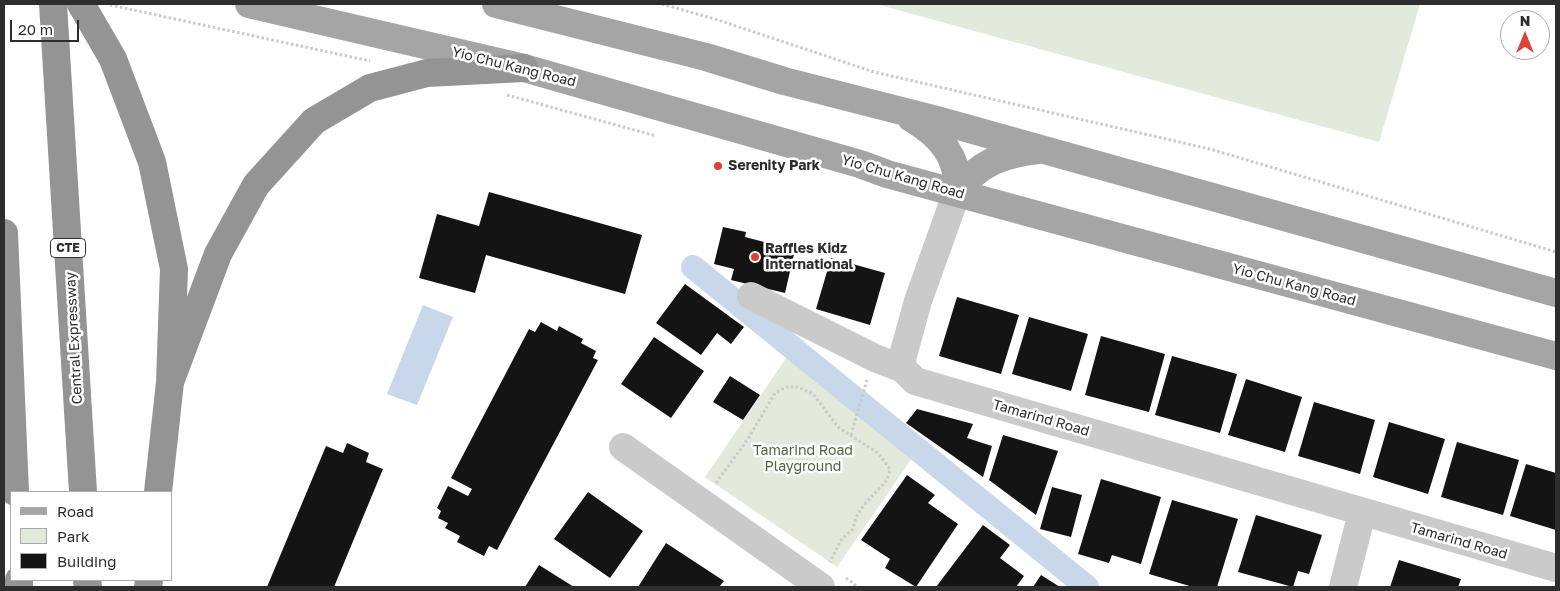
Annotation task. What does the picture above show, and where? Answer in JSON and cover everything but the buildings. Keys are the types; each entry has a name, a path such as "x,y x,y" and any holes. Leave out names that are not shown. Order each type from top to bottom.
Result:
{"highway":[{"name":"Central Expressway","path":"53,4 83,491"},
{"path":"82,4 113,59 152,162 174,269 170,382 158,491"},
{"path":"170,382 223,246 256,185 314,122 370,88 427,73 524,68"},
{"path":"4,233 7,371 15,491"}],"main road":[{"name":"Yio Chu Kang Road","path":"249,4 524,68 860,164 887,174 1556,356"},
{"path":"496,4 697,55 784,81 895,109 1556,293"},
{"path":"895,109 935,134 946,148 958,175 956,192"},
{"path":"956,192 968,176 978,169 1014,153 1042,150"}],"street":[{"path":"903,369 902,359 918,301 956,192"},
{"name":"Tamarind Road","path":"751,296 875,358 903,369 915,381 1362,513 1556,568"},
{"path":"623,447 824,576"},
{"path":"1343,587 1362,513"}],"path":[{"path":"662,4 718,20 874,72 1210,149 1556,252"},
{"path":"714,486 748,439 775,393 786,387 798,387 813,394 830,418 878,453 890,468 887,480 863,506 856,517 853,529 842,540 824,576"},
{"path":"851,435 865,388"}],"green space":[{"path":"876,4 1420,4 1379,142"},
{"name":"Tamarind Road Playground","path":"787,357 912,458 837,567 705,477"}],"water":[{"path":"423,305 453,317 417,405 387,394"}],"waterway":[{"path":"693,267 1087,587"}],"place":[{"name":"Serenity Park","path":"718,166"},
{"name":"Raffles Kidz International","path":"755,257"}]}
